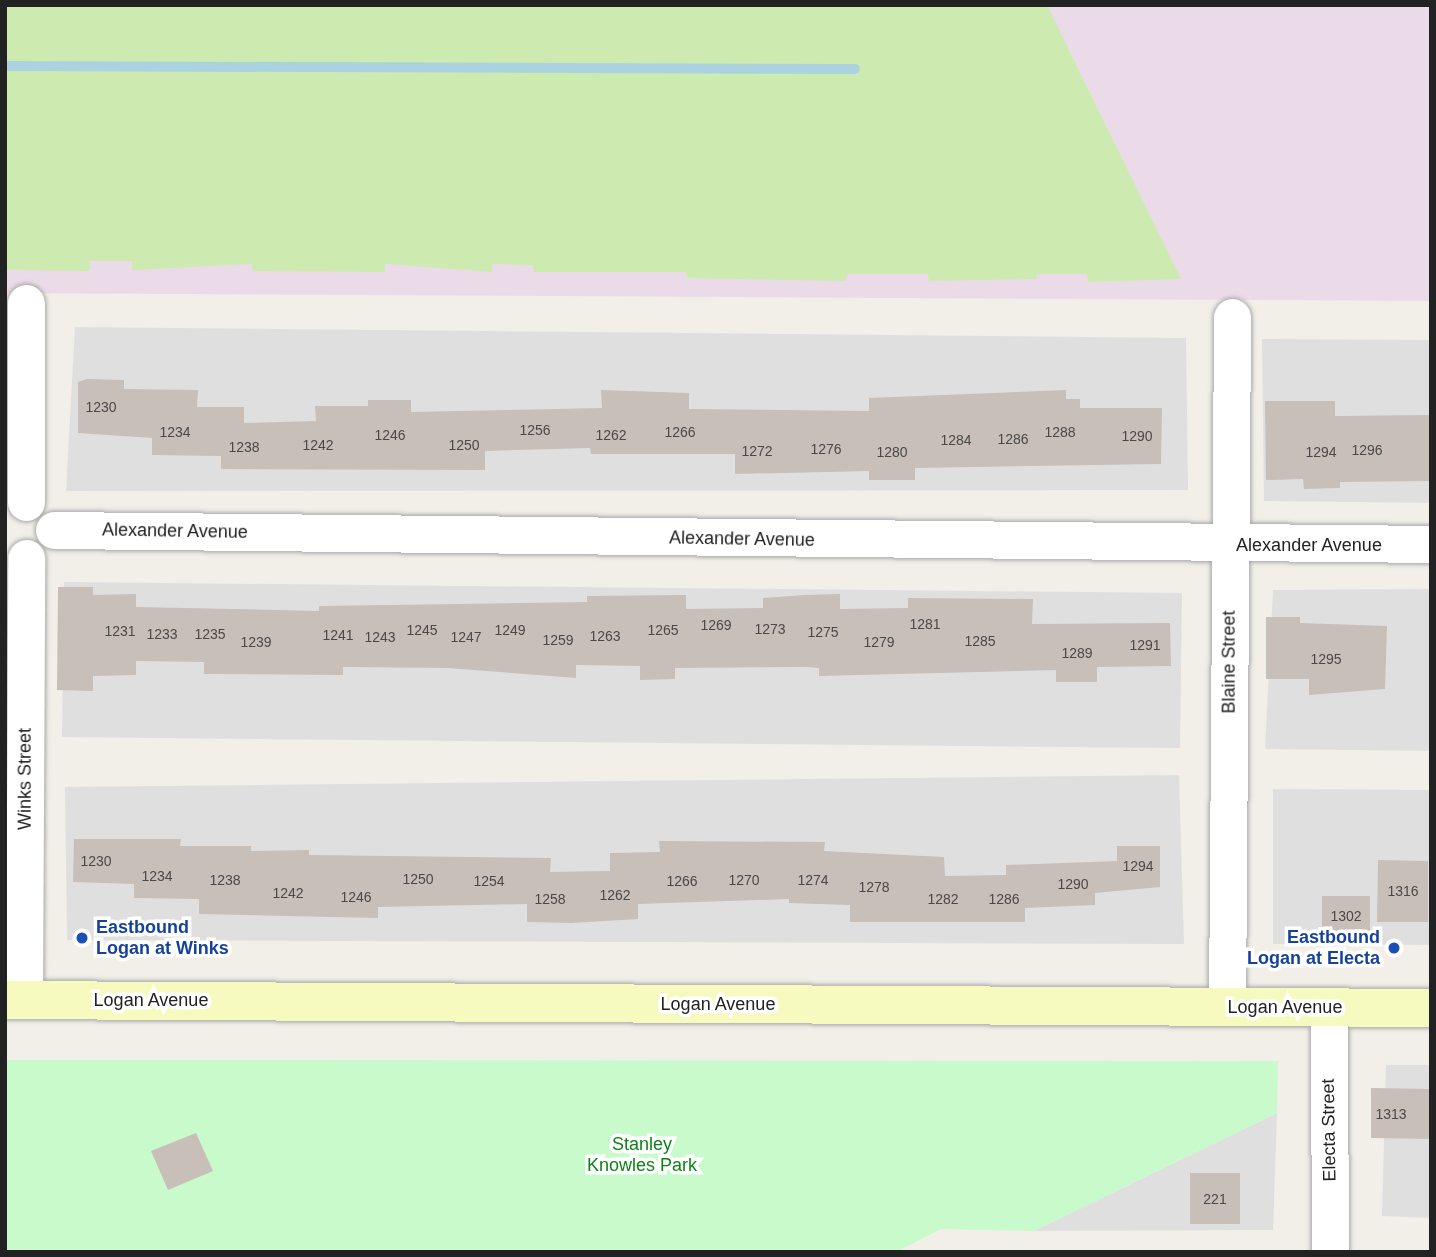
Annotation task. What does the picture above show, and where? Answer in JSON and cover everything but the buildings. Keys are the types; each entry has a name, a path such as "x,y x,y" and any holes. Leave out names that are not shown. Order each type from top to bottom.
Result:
{"main road":[{"name":"Logan Avenue","path":"15,1000 1431,1008"}],"street":[{"path":"16,553 42,553 54,530 42,507 16,506 26,303"},
{"name":"Blaine Street","path":"1227,1007 1232,317"},
{"name":"Alexander Avenue","path":"54,530 1229,545 1431,544"},
{"name":"Winks Street","path":"15,1000 16,553"},
{"name":"Electa Street","path":"1329,1007 1330,1252"}],"shaded area":[{"path":"5,5 1431,5 1431,301 5,293"},
{"path":"75,327 1186,338 1188,490 66,491"},
{"path":"1262,339 1431,340 1431,503 1264,501"},
{"path":"64,582 1182,593 1180,748 62,737"},
{"path":"1431,589 1431,751 1265,749 1273,590"},
{"path":"1179,775 1184,944 67,940 65,787"},
{"path":"1273,789 1431,790 1431,945 1273,944"},
{"path":"1386,1065 1431,1065 1431,1218 1382,1216"},
{"path":"1277,1113 1273,1230 1034,1231"}],"green space":[{"path":"5,5 1047,5 1181,279 1088,282 1087,274 1037,274 1036,279 929,281 928,274 847,274 846,281 687,278 686,272 534,272 533,265 492,264 492,272 385,264 385,272 253,271 252,264 132,270 132,261 90,261 90,271 5,270"},
{"name":"Stanley Knowles Park","path":"5,1060 1278,1061 1277,1113 1034,1231 941,1229 896,1252 5,1252"}],"waterway":[{"path":"5,66 855,69"}],"place":[{"name":"Eastbound Logan at Winks","path":"82,938"},
{"name":"Eastbound Logan at Electa","path":"1394,948"}]}
